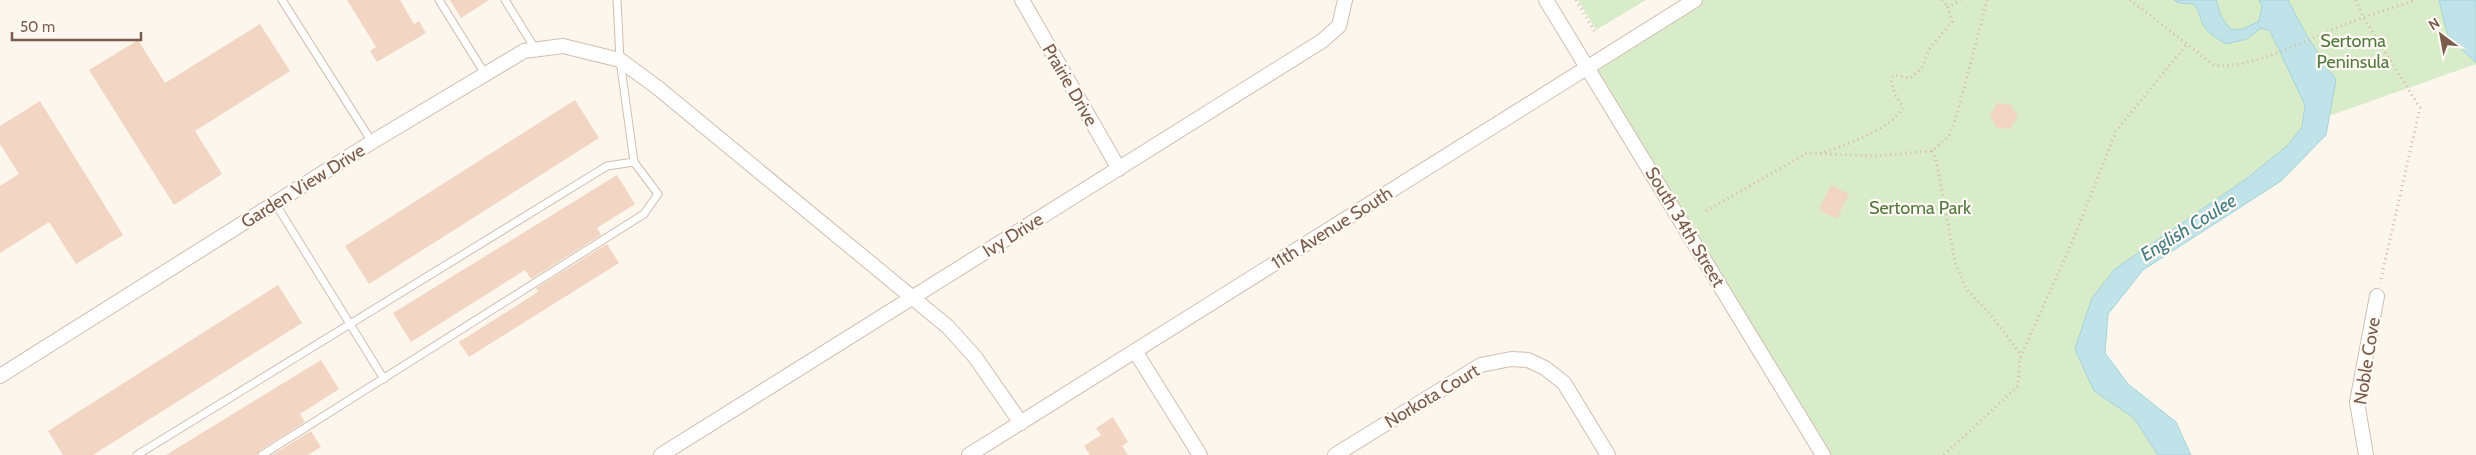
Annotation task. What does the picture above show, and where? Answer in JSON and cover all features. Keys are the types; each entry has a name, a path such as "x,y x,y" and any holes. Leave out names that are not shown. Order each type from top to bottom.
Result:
{"street":[{"name":"Prairie Drive","path":"1022,0 1119,169"},
{"name":"Ivy Drive","path":"662,455 1322,41 1339,26 1345,0"},
{"name":"South 34th Street","path":"1546,0 1823,455"},
{"name":"11th Avenue South","path":"969,455 1588,69 1695,0"},
{"name":"Garden View Drive","path":"0,376 372,142 524,51 563,46 620,60"},
{"path":"620,60 658,88 911,299 948,327 975,357 1021,423"},
{"name":"Noble Cove","path":"2366,455 2357,402 2377,296"},
{"path":"1135,351 1200,455"},
{"name":"Norkota Court","path":"1335,455 1481,365 1511,359 1528,360 1545,368 1564,382 1608,455"}],"lane":[{"path":"282,0 372,142"},
{"path":"438,0 485,74"},
{"path":"505,0 536,50"},
{"path":"262,455 644,214 658,194 634,162 620,60 617,0"},
{"path":"137,455 607,166 634,162"},
{"path":"275,203 384,379"}],"path":[{"path":"1576,0 1596,34"},
{"path":"1815,154 1836,149 1869,134 1900,114 1903,107 1895,95 1891,80 1894,75 1910,78 1922,68 1929,49 1952,22 1948,7 1942,0"},
{"path":"1948,7 1962,0"},
{"path":"1706,211 1808,153 1874,156 1932,151 1949,136 1957,115 1987,0"},
{"path":"2130,0 2214,65 2228,67 2279,51 2363,17 2414,0"},
{"path":"2356,0 2363,17 2420,108 2377,296"},
{"path":"1944,455 2018,386 2021,355 2073,240 2116,131 2187,44"},
{"path":"1932,151 1936,159 1955,262 1966,289 1991,315 2021,355"}],"green space":[{"path":"1578,0 1646,0 1596,30"},
{"name":"Sertoma Park","path":"1694,0 2476,0 2476,64 2326,117 2318,127 2133,261 2090,346 2177,455 1830,455 1588,69"}],"water":[{"name":"English Coulee","path":"2174,0 2216,0 2221,16 2231,30 2243,29 2259,21 2262,6 2259,0 2288,0 2307,36 2336,80 2326,135 2281,181 2143,270 2108,314 2105,353 2128,384 2176,422 2191,455 2158,455 2134,418 2094,391 2075,349 2092,298 2115,269 2246,179 2288,145 2302,127 2305,105 2270,31 2261,28 2247,39 2226,44 2206,29 2198,10 2193,4 2179,3"},
{"path":"2439,0 2476,0 2476,63 2448,36"}],"building":[{"path":"347,0 400,0 414,24 419,21 426,33 377,62 370,51 376,47"},
{"path":"450,0 489,0 461,18"},
{"path":"260,24 290,71 195,131 222,174 174,205 89,70 138,40 165,83"},
{"path":"575,100 599,138 369,284 345,246"},
{"path":"40,101 123,235 76,264 49,222 0,253 0,186 19,174 0,144 0,126"},
{"path":"1997,103 2011,105 2018,117 2010,129 1997,128 1990,116"},
{"path":"617,175 635,204 597,228 601,235 531,279 525,270 411,342 393,313"},
{"path":"1831,185 1849,194 1837,219 1819,210"},
{"path":"607,244 619,263 469,357 459,342 538,292 536,288"},
{"path":"278,285 302,323 93,455 63,455 48,431"},
{"path":"321,360 339,389 300,414 305,422 259,451 257,455 166,455"},
{"path":"1113,417 1128,442 1122,446 1128,455 1090,455 1084,446 1101,435 1096,428"},
{"path":"311,431 321,447 308,455 272,455"}],"park label":[{"name":"Sertoma Peninsula","path":"2353,51"}]}
